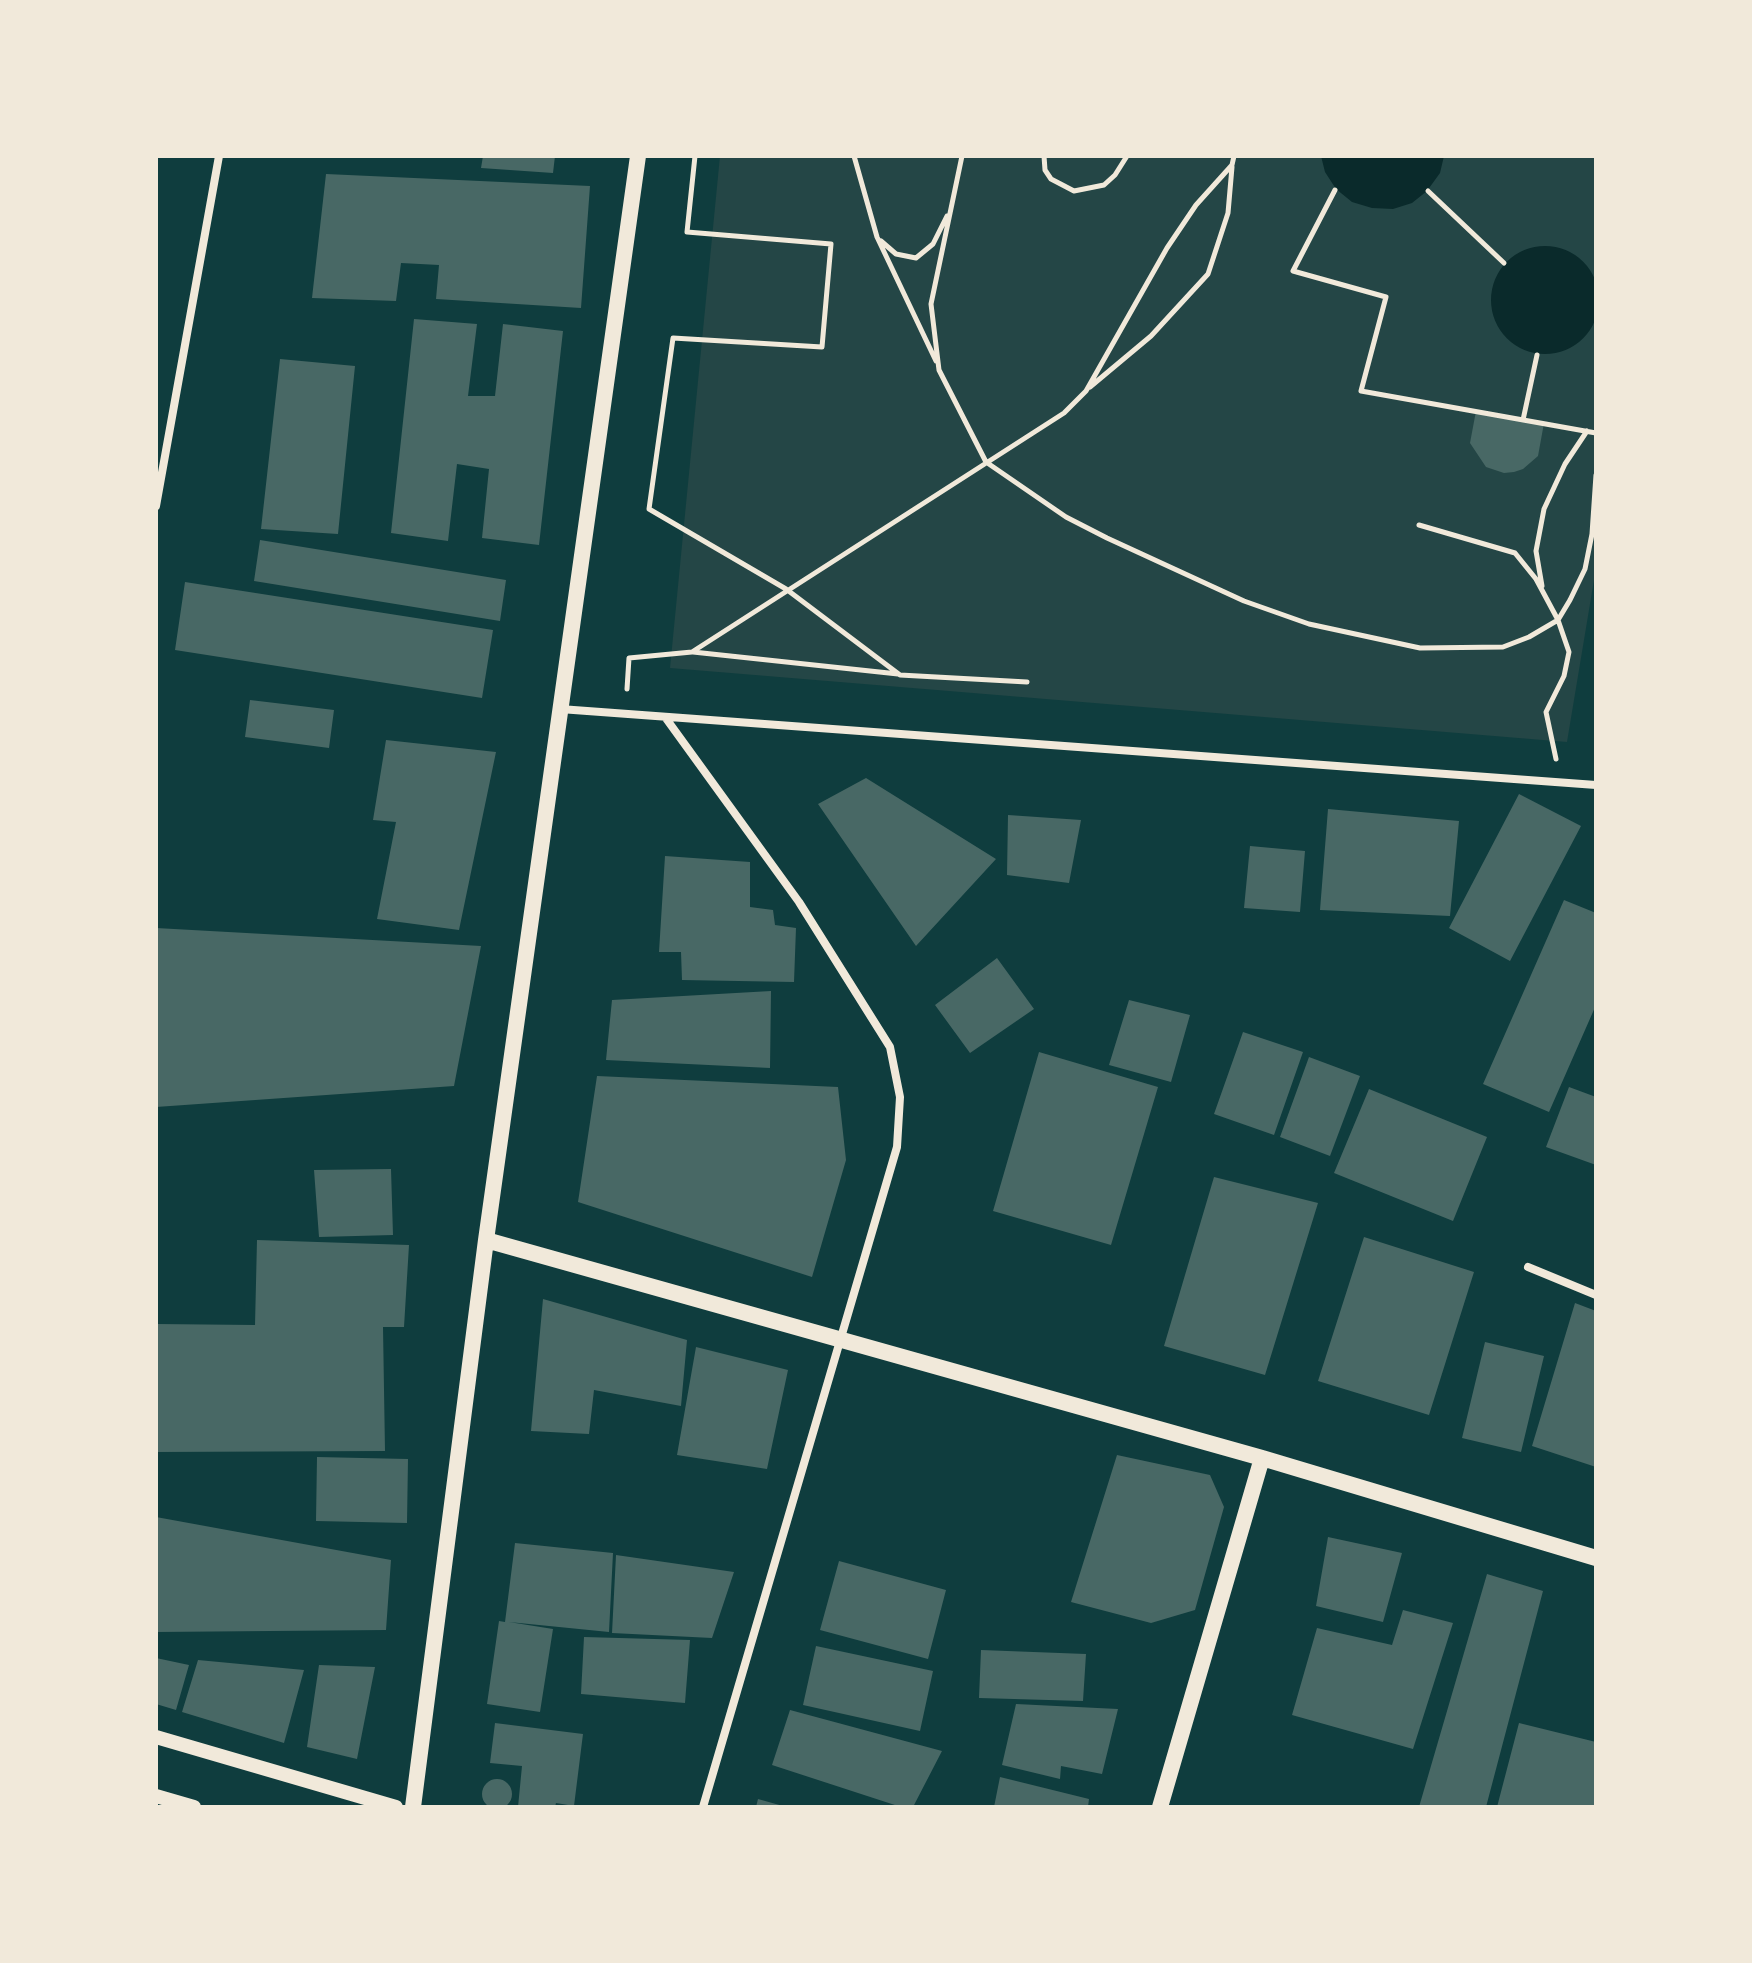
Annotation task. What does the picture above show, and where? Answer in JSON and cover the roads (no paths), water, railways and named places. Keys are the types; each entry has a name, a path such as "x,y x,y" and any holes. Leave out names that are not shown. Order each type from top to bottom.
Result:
{"main road":[{"path":"413,1807 558,709 594,479 638,156"},
{"path":"486,1240 1262,1458 1596,1558"},
{"path":"1160,1807 1262,1458"}],"street":[{"path":"156,506 219,156"},
{"path":"558,709 1596,785"},
{"path":"665,717 799,902 890,1047 900,1097 897,1147 703,1807"},
{"path":"1528,1267 1596,1295"},
{"path":"156,1737 396,1807"},
{"path":"156,1796 194,1807"}]}
